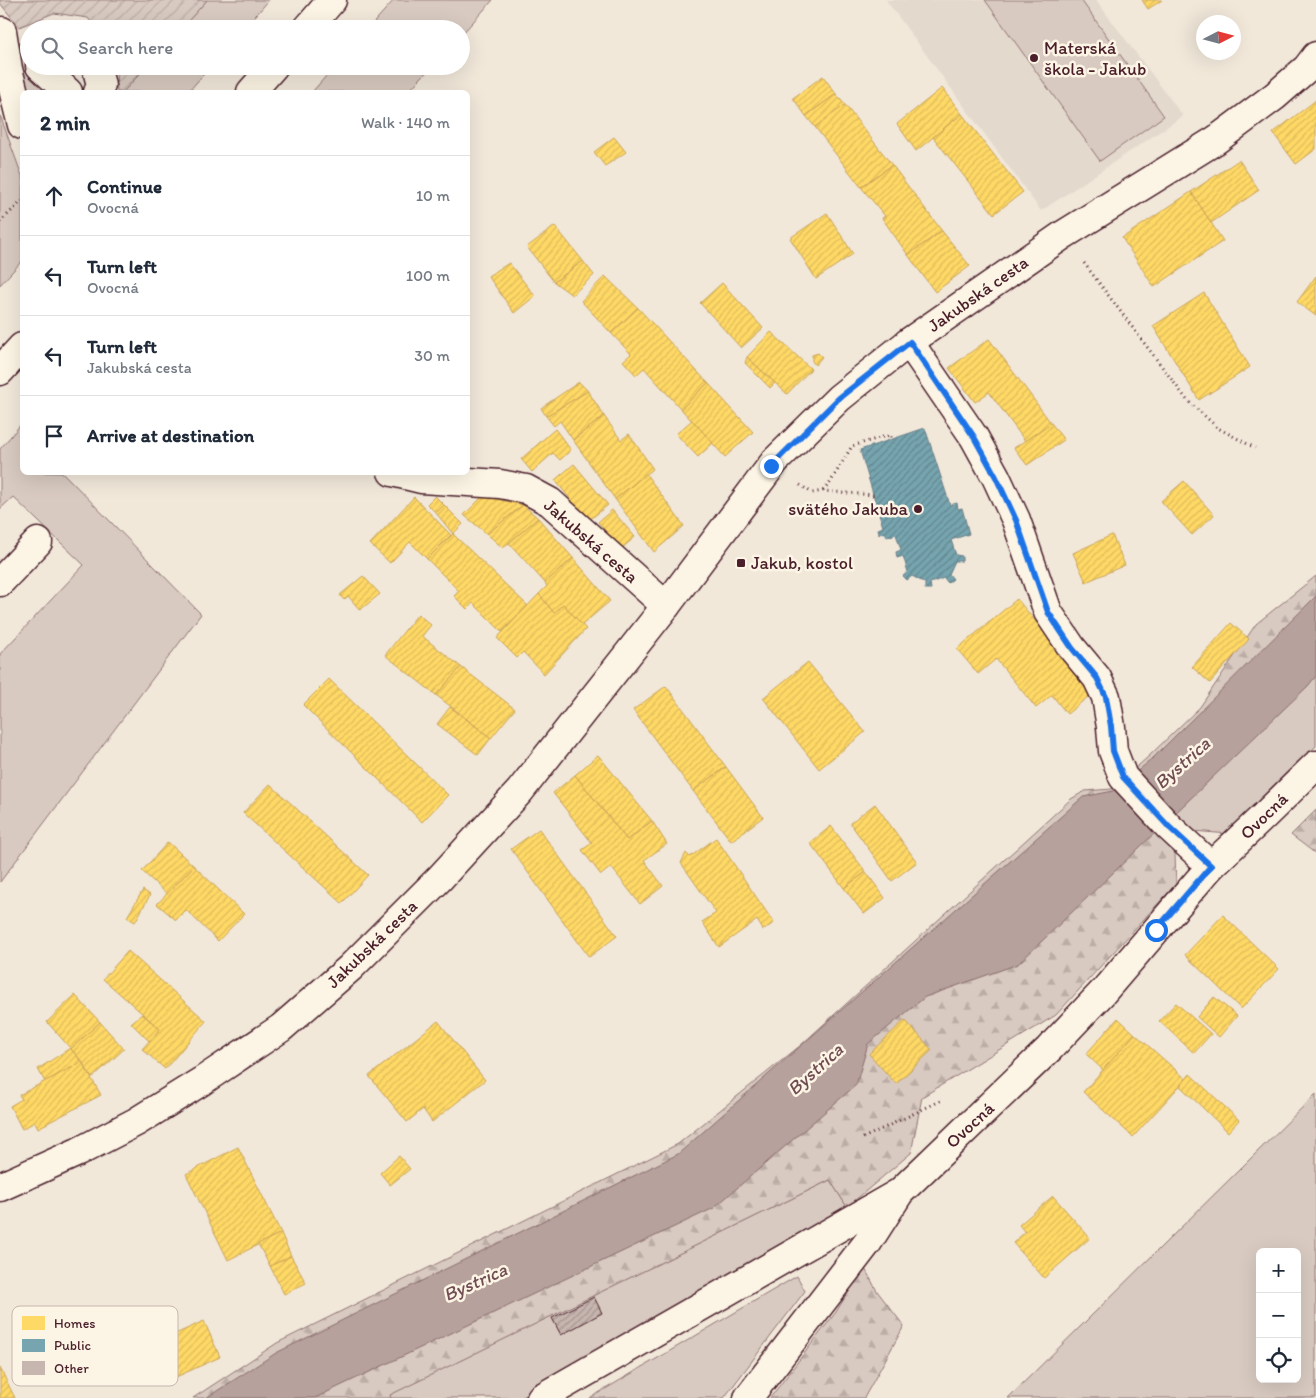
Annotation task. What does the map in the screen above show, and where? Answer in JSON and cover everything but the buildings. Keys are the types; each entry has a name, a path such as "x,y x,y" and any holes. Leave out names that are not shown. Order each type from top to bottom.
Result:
{"street":[{"path":"315,20 332,0"},
{"path":"1,30 20,48"},
{"path":"1,30 20,117"},
{"name":"Jakubská cesta","path":"0,1187 78,1152 136,1122 282,1028 350,968 440,878 520,791 666,606 775,461 839,398 910,342 1063,235 1216,140 1275,96 1306,68 1316,56"},
{"path":"50,75 66,90"},
{"path":"98,75 101,85 99,90"},
{"path":"253,90 266,75"},
{"path":"910,342 974,437 996,477 1016,520 1048,612 1072,648 1097,678 1106,697 1113,751 1123,777 1169,827 1211,866"},
{"path":"0,370 20,349"},
{"name":"Jakubská cesta","path":"404,475 421,479 500,484 526,488 550,502 666,606"},
{"path":"0,582 38,542"},
{"name":"Ovocná","path":"748,1398 868,1242 900,1192 1049,1049 1103,992 1211,866 1316,765"},
{"path":"541,1398 900,1192"}],"path":[{"path":"0,222 20,203"},
{"path":"1063,235 1187,400 1218,428 1255,448"},
{"path":"874,495 823,491 830,483 852,446 890,435 892,439"}],"shaded area":[{"name":"Materská škola - Jakub","path":"886,0 1096,0 1183,116 1041,211"}],"green space":[{"path":"0,0 207,0 189,20 89,20 88,18 54,13 36,20 20,20 19,27 0,3"},
{"path":"207,0 269,0 252,20 189,20"},
{"path":"394,0 493,0 470,25 470,20 376,20"},
{"path":"985,0 1081,0 1164,116 1100,161"},
{"path":"23,75 30,75 47,90 25,90"},
{"path":"116,75 139,75 125,90 117,90"},
{"path":"139,75 203,75 190,90 125,90"},
{"path":"327,75 424,75 410,90 314,90"},
{"path":"0,115 20,170 20,263 0,285"},
{"path":"20,425 20,475 65,475 201,614 0,882 0,654 84,565 13,497 0,509 0,449"},
{"path":"1316,576 1316,659 1150,824 1175,853 1176,884 1056,1015 922,1097 911,1153 847,1207 830,1180 390,1395 391,1398 193,1398 277,1343 678,1144 801,1045 1071,799 1085,791 1112,789 1148,757 1200,707 1256,624"},
{"path":"1316,659 1316,746 1229,834 1193,831 1168,813"},
{"path":"1316,810 1316,854 1291,835"},
{"path":"1316,1094 1316,1398 1008,1398"},
{"path":"830,1180 847,1207 521,1398 391,1398 389,1395"},
{"path":"864,1267 877,1291 904,1326 864,1398 770,1398 836,1312"},
{"path":"797,1276 805,1291 724,1398 590,1398"}],"water":[{"name":"Bystrica","path":"1316,596 1316,676 1308,686 1018,964 925,997 868,1044 856,1085 714,1208 315,1398 206,1398 276,1353 678,1154 1083,797 1113,791 1151,760"}],"place":[{"name":"Materská škola - Jakub","path":"1034,58"},
{"name":"svätého Jakuba","path":"918,509"},
{"name":"Jakub, kostol","path":"741,563"}],"route":[{"path":"771,466 839,398 910,342 974,437 996,477 1016,520 1048,612 1072,648 1097,678 1106,697 1113,751 1123,777 1169,827 1211,866 1156,930"}]}
